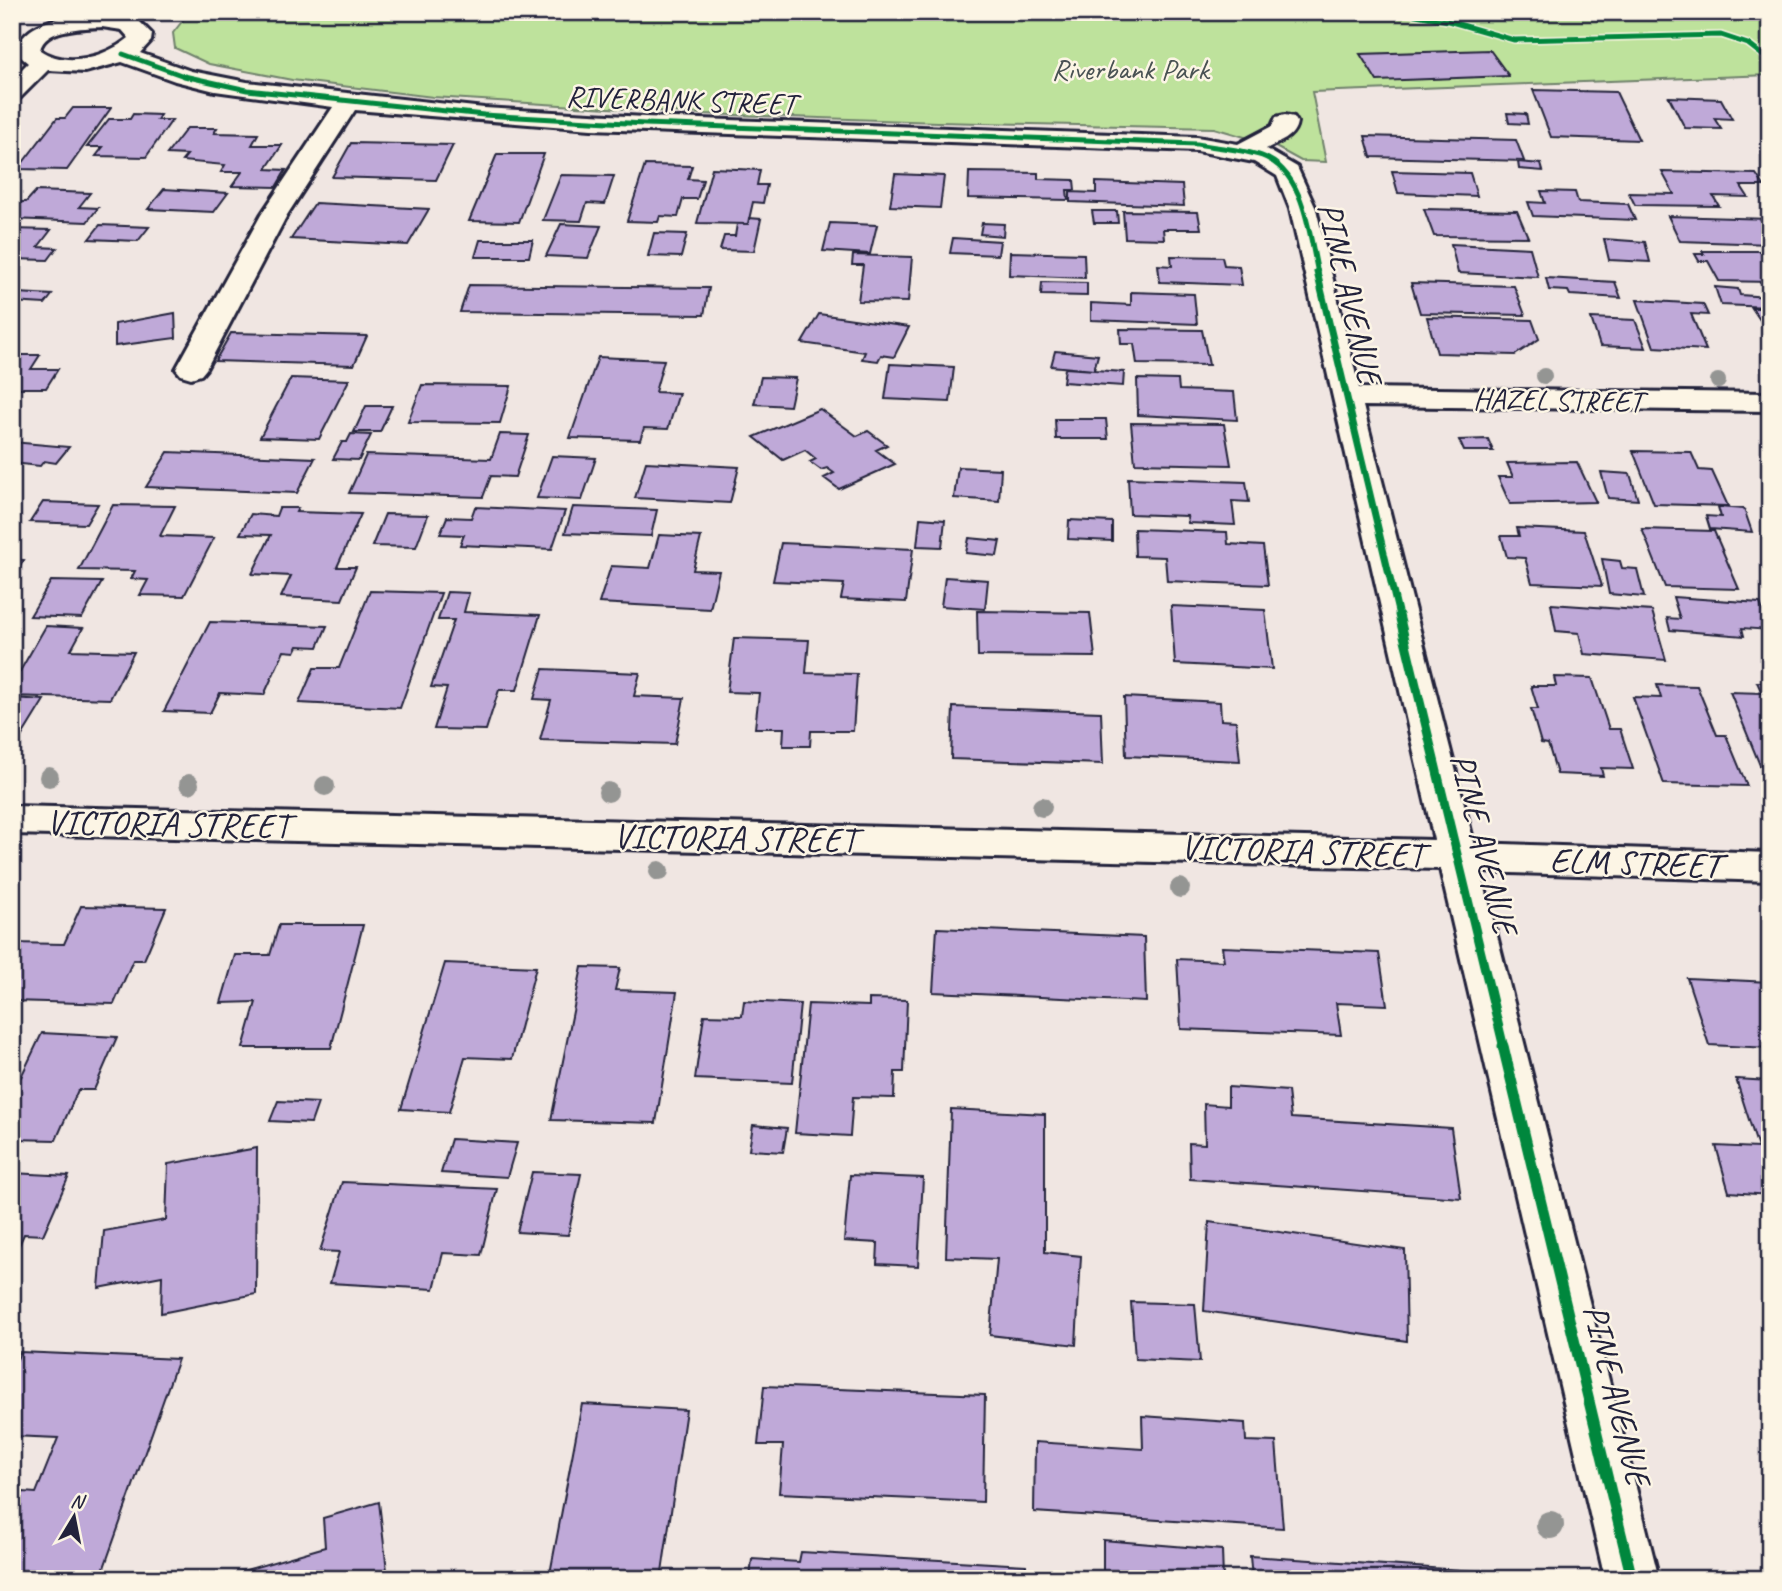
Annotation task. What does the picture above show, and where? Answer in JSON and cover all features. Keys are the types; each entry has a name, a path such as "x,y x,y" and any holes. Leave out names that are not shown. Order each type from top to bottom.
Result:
{"street":[{"path":"102,20 139,21 141,34 140,41 123,54 91,63 43,62 28,53 22,40 77,22 102,20"},
{"name":"RIVERBANK STREET","path":"123,54 142,63 224,86 499,116 1196,144 1244,151"},
{"path":"12,93 43,62"},
{"path":"191,369 274,215 349,101"},
{"path":"1244,151 1283,130 1285,122"},
{"name":"PINE AVENUE","path":"1244,151 1273,162 1287,172 1303,209 1632,1579"},
{"name":"HAZEL STREET","path":"1346,397 1770,402"},
{"name":"VICTORIA STREET","path":"12,820 1458,856"},
{"name":"ELM STREET","path":"1458,856 1770,867"}],"green space":[{"name":"Riverbank Park","path":"198,12 1770,12 1770,75 1312,92 1326,162 1301,161 1272,145 1214,128 704,114 433,97 292,80 209,64 175,48 173,33 184,19"}],"building":[{"path":"1490,50 1509,76 1377,81 1360,54"},
{"path":"1533,90 1616,92 1639,140 1551,137"},
{"path":"1669,97 1721,99 1732,119 1714,118 1721,129 1685,128"},
{"path":"73,108 111,108 67,170 18,169 57,118 65,118"},
{"path":"1507,113 1526,114 1528,124 1509,123"},
{"path":"133,114 160,115 157,120 172,120 146,157 96,156 103,147 87,147 109,119 130,119"},
{"path":"187,128 217,128 214,133 258,134 252,145 282,145 266,169 286,170 276,187 232,186 242,172 221,172 225,165 182,161 187,155 167,154"},
{"path":"1365,136 1516,140 1524,161 1371,157"},
{"path":"351,143 453,145 436,180 332,177"},
{"path":"497,154 544,154 519,222 469,221"},
{"path":"1518,162 1541,164 1543,171 1519,169"},
{"path":"645,165 692,166 688,179 703,180 697,199 683,199 678,217 660,216 658,222 627,221"},
{"path":"712,168 760,170 757,185 767,185 763,203 753,202 748,224 697,223"},
{"path":"1392,171 1470,173 1477,196 1398,193"},
{"path":"969,172 1038,173 1038,179 1074,180 1075,190 1067,190 1068,200 968,198"},
{"path":"1662,172 1756,174 1764,186 1741,186 1748,197 1713,196 1719,206 1635,205 1629,193 1674,194"},
{"path":"895,174 944,176 940,208 890,206"},
{"path":"561,175 614,176 605,204 587,203 581,221 543,220"},
{"path":"1096,182 1182,185 1184,206 1070,202 1070,192 1096,193"},
{"path":"164,189 228,193 214,212 148,209"},
{"path":"36,191 90,193 79,207 98,208 87,222 12,219 12,211"},
{"path":"1541,191 1575,192 1578,202 1628,204 1635,220 1533,216 1528,202 1545,203"},
{"path":"315,203 429,209 408,245 291,239"},
{"path":"1424,209 1517,211 1528,237 1434,236"},
{"path":"1092,211 1117,211 1118,223 1094,223"},
{"path":"1123,211 1198,212 1201,229 1163,229 1164,239 1125,238"},
{"path":"1668,216 1770,219 1770,244 1680,241"},
{"path":"749,218 761,219 754,251 720,250 724,236 735,236 737,224 748,224"},
{"path":"830,223 877,225 870,254 823,251"},
{"path":"982,223 1004,224 1003,236 980,234"},
{"path":"561,224 601,226 588,258 546,256"},
{"path":"100,225 149,227 138,241 89,239"},
{"path":"12,229 51,230 38,247 57,248 48,260 12,259"},
{"path":"654,233 687,234 681,257 648,256"},
{"path":"953,238 1000,241 998,255 950,253"},
{"path":"1604,239 1645,242 1650,262 1609,260"},
{"path":"480,240 533,240 529,257 475,257"},
{"path":"1451,244 1530,248 1538,277 1458,273"},
{"path":"1702,251 1770,251 1770,282 1719,281 1708,261 1699,261 1695,254 1704,254"},
{"path":"1010,252 1084,254 1085,278 1009,275"},
{"path":"853,255 912,257 908,302 858,301 863,265 852,265"},
{"path":"1171,256 1222,257 1224,265 1239,266 1242,285 1160,282 1158,265 1172,266"},
{"path":"1546,278 1615,282 1621,298 1570,295 1568,291 1549,290"},
{"path":"1042,282 1087,283 1087,296 1041,295"},
{"path":"1411,283 1514,286 1525,315 1420,313"},
{"path":"469,285 709,288 704,315 460,312"},
{"path":"1715,287 1738,289 1740,295 1768,297 1770,307 1721,305"},
{"path":"1131,292 1194,294 1197,324 1091,320 1091,303 1131,305"},
{"path":"18,293 52,295 45,304 12,302"},
{"path":"1637,300 1703,304 1708,315 1691,314 1706,350 1654,347"},
{"path":"1752,308 1770,308 1770,335"},
{"path":"175,313 176,338 115,346 115,324"},
{"path":"819,314 909,327 894,357 881,355 878,361 862,359 865,352 802,343"},
{"path":"1427,317 1532,320 1539,339 1515,355 1437,353"},
{"path":"1591,318 1635,320 1646,348 1600,346"},
{"path":"1120,329 1202,330 1209,365 1137,364 1134,344 1121,344"},
{"path":"231,333 367,336 354,365 215,361"},
{"path":"1055,351 1098,355 1094,370 1051,366"},
{"path":"12,355 40,355 31,369 58,369 46,388 12,388"},
{"path":"598,357 664,360 655,392 679,393 668,429 644,428 640,440 570,438"},
{"path":"890,364 954,367 950,402 885,399"},
{"path":"1065,368 1124,372 1123,386 1063,382"},
{"path":"761,377 796,378 790,406 754,404"},
{"path":"291,378 349,380 319,439 260,437"},
{"path":"1137,379 1178,380 1179,390 1234,392 1237,420 1138,415"},
{"path":"422,385 511,386 500,423 408,422"},
{"path":"366,406 392,406 380,432 354,432"},
{"path":"820,409 857,436 868,431 887,445 876,450 895,464 839,489 824,478 834,473 827,468 821,470 810,462 816,459 805,450 783,460 754,437"},
{"path":"1055,419 1106,419 1108,439 1056,439"},
{"path":"1131,423 1224,424 1231,465 1135,463"},
{"path":"351,434 371,435 359,460 333,459 342,442 347,442"},
{"path":"500,434 529,435 515,477 491,476 483,497 349,493 366,455 491,459"},
{"path":"1488,439 1493,451 1464,451 1459,440"},
{"path":"12,442 69,447 56,463 44,461 40,466 12,463"},
{"path":"1633,451 1691,452 1699,470 1712,471 1728,506 1654,504"},
{"path":"168,452 315,458 297,493 146,487"},
{"path":"552,456 596,458 582,500 537,498"},
{"path":"646,462 739,467 730,503 635,498"},
{"path":"1577,462 1596,502 1510,504 1498,477 1513,477 1507,463"},
{"path":"958,467 1001,469 999,501 954,498"},
{"path":"1601,472 1630,474 1638,500 1608,498"},
{"path":"1128,478 1246,482 1249,502 1232,501 1235,525 1188,523 1187,516 1130,514"},
{"path":"43,502 98,504 86,524 30,522"},
{"path":"113,505 175,506 160,536 214,538 184,596 140,595 148,580 131,579 135,571 79,570"},
{"path":"475,507 565,511 552,549 460,545 464,535 440,534 447,517 471,518"},
{"path":"573,507 657,510 651,536 565,533"},
{"path":"1718,507 1744,509 1752,532 1710,529 1706,516 1721,517"},
{"path":"279,508 298,508 296,512 361,514 337,567 356,567 342,600 281,597 291,576 252,574 271,535 240,534 251,514 276,516"},
{"path":"385,514 428,515 416,547 372,546"},
{"path":"920,518 945,520 942,547 917,546"},
{"path":"1069,520 1112,522 1112,541 1068,539"},
{"path":"1517,528 1584,531 1602,586 1532,583 1525,558 1507,557 1501,536 1519,536"},
{"path":"1134,529 1227,532 1228,544 1263,546 1268,585 1167,581 1165,557 1135,556"},
{"path":"1642,529 1714,531 1739,589 1665,587"},
{"path":"659,535 701,537 693,570 719,571 710,609 599,603 611,566 650,568"},
{"path":"969,538 1000,541 997,556 966,553"},
{"path":"781,543 913,549 906,602 841,599 844,584 773,581"},
{"path":"12,559 24,560 12,578"},
{"path":"1602,559 1620,561 1622,568 1637,569 1644,597 1609,594"},
{"path":"945,577 988,580 985,609 941,606"},
{"path":"51,581 102,582 82,618 30,616"},
{"path":"370,591 441,593 400,708 299,703 314,668 339,668"},
{"path":"447,592 469,593 464,612 540,615 517,690 499,690 486,730 434,729 447,688 431,687 454,620 438,620"},
{"path":"1673,597 1760,603 1770,630 1742,628 1744,636 1670,630 1667,618 1680,619"},
{"path":"1551,604 1652,611 1666,660 1584,654 1579,633 1556,631"},
{"path":"1171,606 1265,610 1272,669 1175,664"},
{"path":"977,611 1090,613 1095,657 978,656"},
{"path":"210,622 327,626 318,647 298,646 295,652 284,651 264,695 220,693 210,713 164,711"},
{"path":"46,626 83,628 71,650 134,652 110,699 12,696 12,685"},
{"path":"734,638 809,640 806,673 857,674 853,731 811,731 810,746 783,746 784,728 755,728 759,693 727,692"},
{"path":"543,669 640,673 634,696 684,698 675,744 540,740 551,700 534,699"},
{"path":"1554,677 1592,678 1609,729 1620,729 1633,769 1601,768 1603,776 1557,774 1548,744 1541,743 1531,709 1538,709 1531,686 1556,686"},
{"path":"1757,682 1770,682 1770,780 1766,780 1730,692 1762,693"},
{"path":"1657,685 1697,686 1717,735 1726,735 1747,786 1664,784 1633,697 1661,698"},
{"path":"1124,697 1220,702 1221,720 1236,721 1240,761 1126,756"},
{"path":"12,698 44,700 20,739 12,739"},
{"path":"953,707 1101,712 1103,764 951,759"},
{"path":"81,906 166,908 144,960 133,960 114,1004 12,1001 12,943 64,944"},
{"path":"279,925 363,925 331,1048 243,1048 256,1002 221,1003 235,955 270,955"},
{"path":"937,928 1144,937 1146,1002 933,992"},
{"path":"1222,947 1379,953 1387,1005 1336,1003 1341,1035 1181,1029 1177,959 1224,961"},
{"path":"445,963 536,967 512,1059 465,1057 449,1112 401,1109"},
{"path":"582,967 620,968 615,990 677,992 656,1123 551,1120"},
{"path":"1687,978 1770,982 1770,1048 1709,1045"},
{"path":"869,999 907,1000 904,1072 895,1072 894,1098 853,1097 850,1136 795,1133 808,1004 869,1006"},
{"path":"744,1001 800,1004 792,1083 695,1079 704,1015 742,1016"},
{"path":"42,1033 117,1037 94,1090 78,1090 56,1140 12,1139 12,1076 21,1077"},
{"path":"1736,1079 1770,1081 1770,1195 1729,1192 1716,1146 1758,1148"},
{"path":"1228,1087 1288,1091 1291,1118 1451,1128 1461,1198 1190,1179 1189,1143 1205,1144 1204,1104 1228,1106"},
{"path":"278,1101 318,1103 311,1123 270,1121"},
{"path":"951,1109 1045,1114 1045,1252 1081,1256 1076,1345 990,1335 997,1259 946,1257"},
{"path":"753,1125 787,1128 783,1152 749,1150"},
{"path":"451,1139 517,1143 507,1177 441,1173"},
{"path":"257,1148 256,1294 161,1313 162,1276 99,1288 104,1231 166,1220 168,1164"},
{"path":"532,1172 581,1174 568,1235 517,1232"},
{"path":"12,1173 69,1176 43,1235 24,1234 12,1261"},
{"path":"850,1175 923,1178 918,1266 877,1264 878,1243 844,1241"},
{"path":"342,1182 497,1189 481,1255 443,1253 434,1289 330,1283 339,1252 320,1251"},
{"path":"1209,1222 1405,1250 1407,1341 1204,1311"},
{"path":"1131,1302 1195,1304 1200,1362 1135,1359"},
{"path":"20,1352 178,1359 100,1579 12,1579 12,1518 23,1492 36,1493 58,1438 12,1436 12,1371"},
{"path":"764,1386 985,1395 983,1502 779,1493 783,1445 758,1445"},
{"path":"582,1404 686,1410 661,1579 549,1579"},
{"path":"1142,1416 1245,1423 1246,1441 1276,1442 1283,1528 1034,1512 1035,1442 1143,1449"},
{"path":"379,1502 388,1579 215,1579 325,1547 323,1518"},
{"path":"1103,1540 1222,1550 1223,1579 1103,1579"},
{"path":"801,1552 1026,1565 1026,1579 750,1579 752,1559 799,1562"},
{"path":"1250,1556 1475,1571 1476,1579 1252,1579"}],"cycle path":[{"path":"1400,12 1448,21 1514,40 1721,35 1748,44 1770,61"},
{"path":"123,54 184,76 247,90 430,110 645,124 1197,144 1262,156 1288,172 1303,209 1632,1579"}]}
